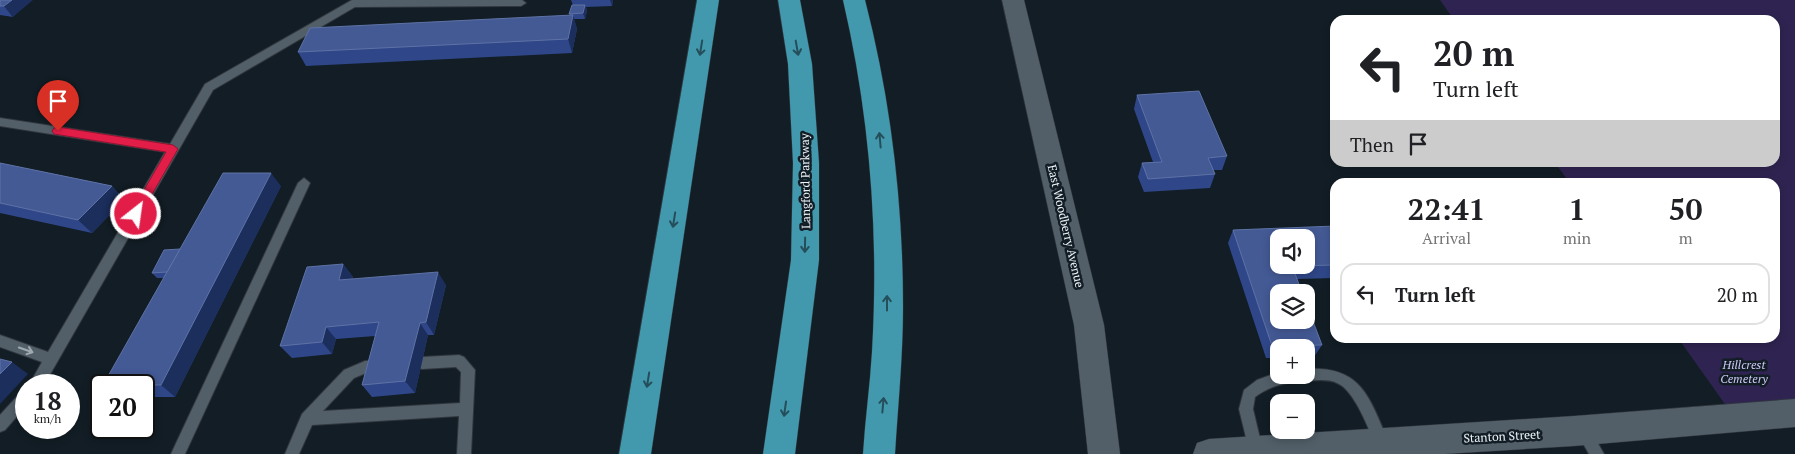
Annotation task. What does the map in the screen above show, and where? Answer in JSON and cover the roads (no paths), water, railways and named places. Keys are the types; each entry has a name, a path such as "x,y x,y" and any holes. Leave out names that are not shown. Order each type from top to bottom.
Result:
{"highway":[{"path":"636,454 708,0"},
{"name":"Langford Parkway","path":"779,454 805,260 806,163 800,64 789,0"},
{"path":"854,0 864,36 879,131 887,229 887,351 879,454"}],"street":[{"name":"East Woodberry Avenue","path":"1013,0 1089,325 1104,454"},
{"name":"Stanton Street","path":"1209,454 1382,443 1590,442 1795,413"}],"lane":[{"path":"42,374 209,87 357,2 521,3"},
{"path":"0,122 173,149"},
{"path":"178,454 304,182"},
{"path":"0,341 51,359"},
{"path":"422,363 459,361 468,370 464,454"},
{"path":"292,454 307,419 349,374 365,367 380,366"},
{"path":"1315,374 1343,378 1359,396 1382,443"},
{"path":"1256,451 1246,409 1249,394 1262,383 1270,381"},
{"path":"0,425 15,408"},
{"path":"307,419 467,409"}],"park label":[{"name":"Hillcrest Cemetery","path":"1744,371"}]}
